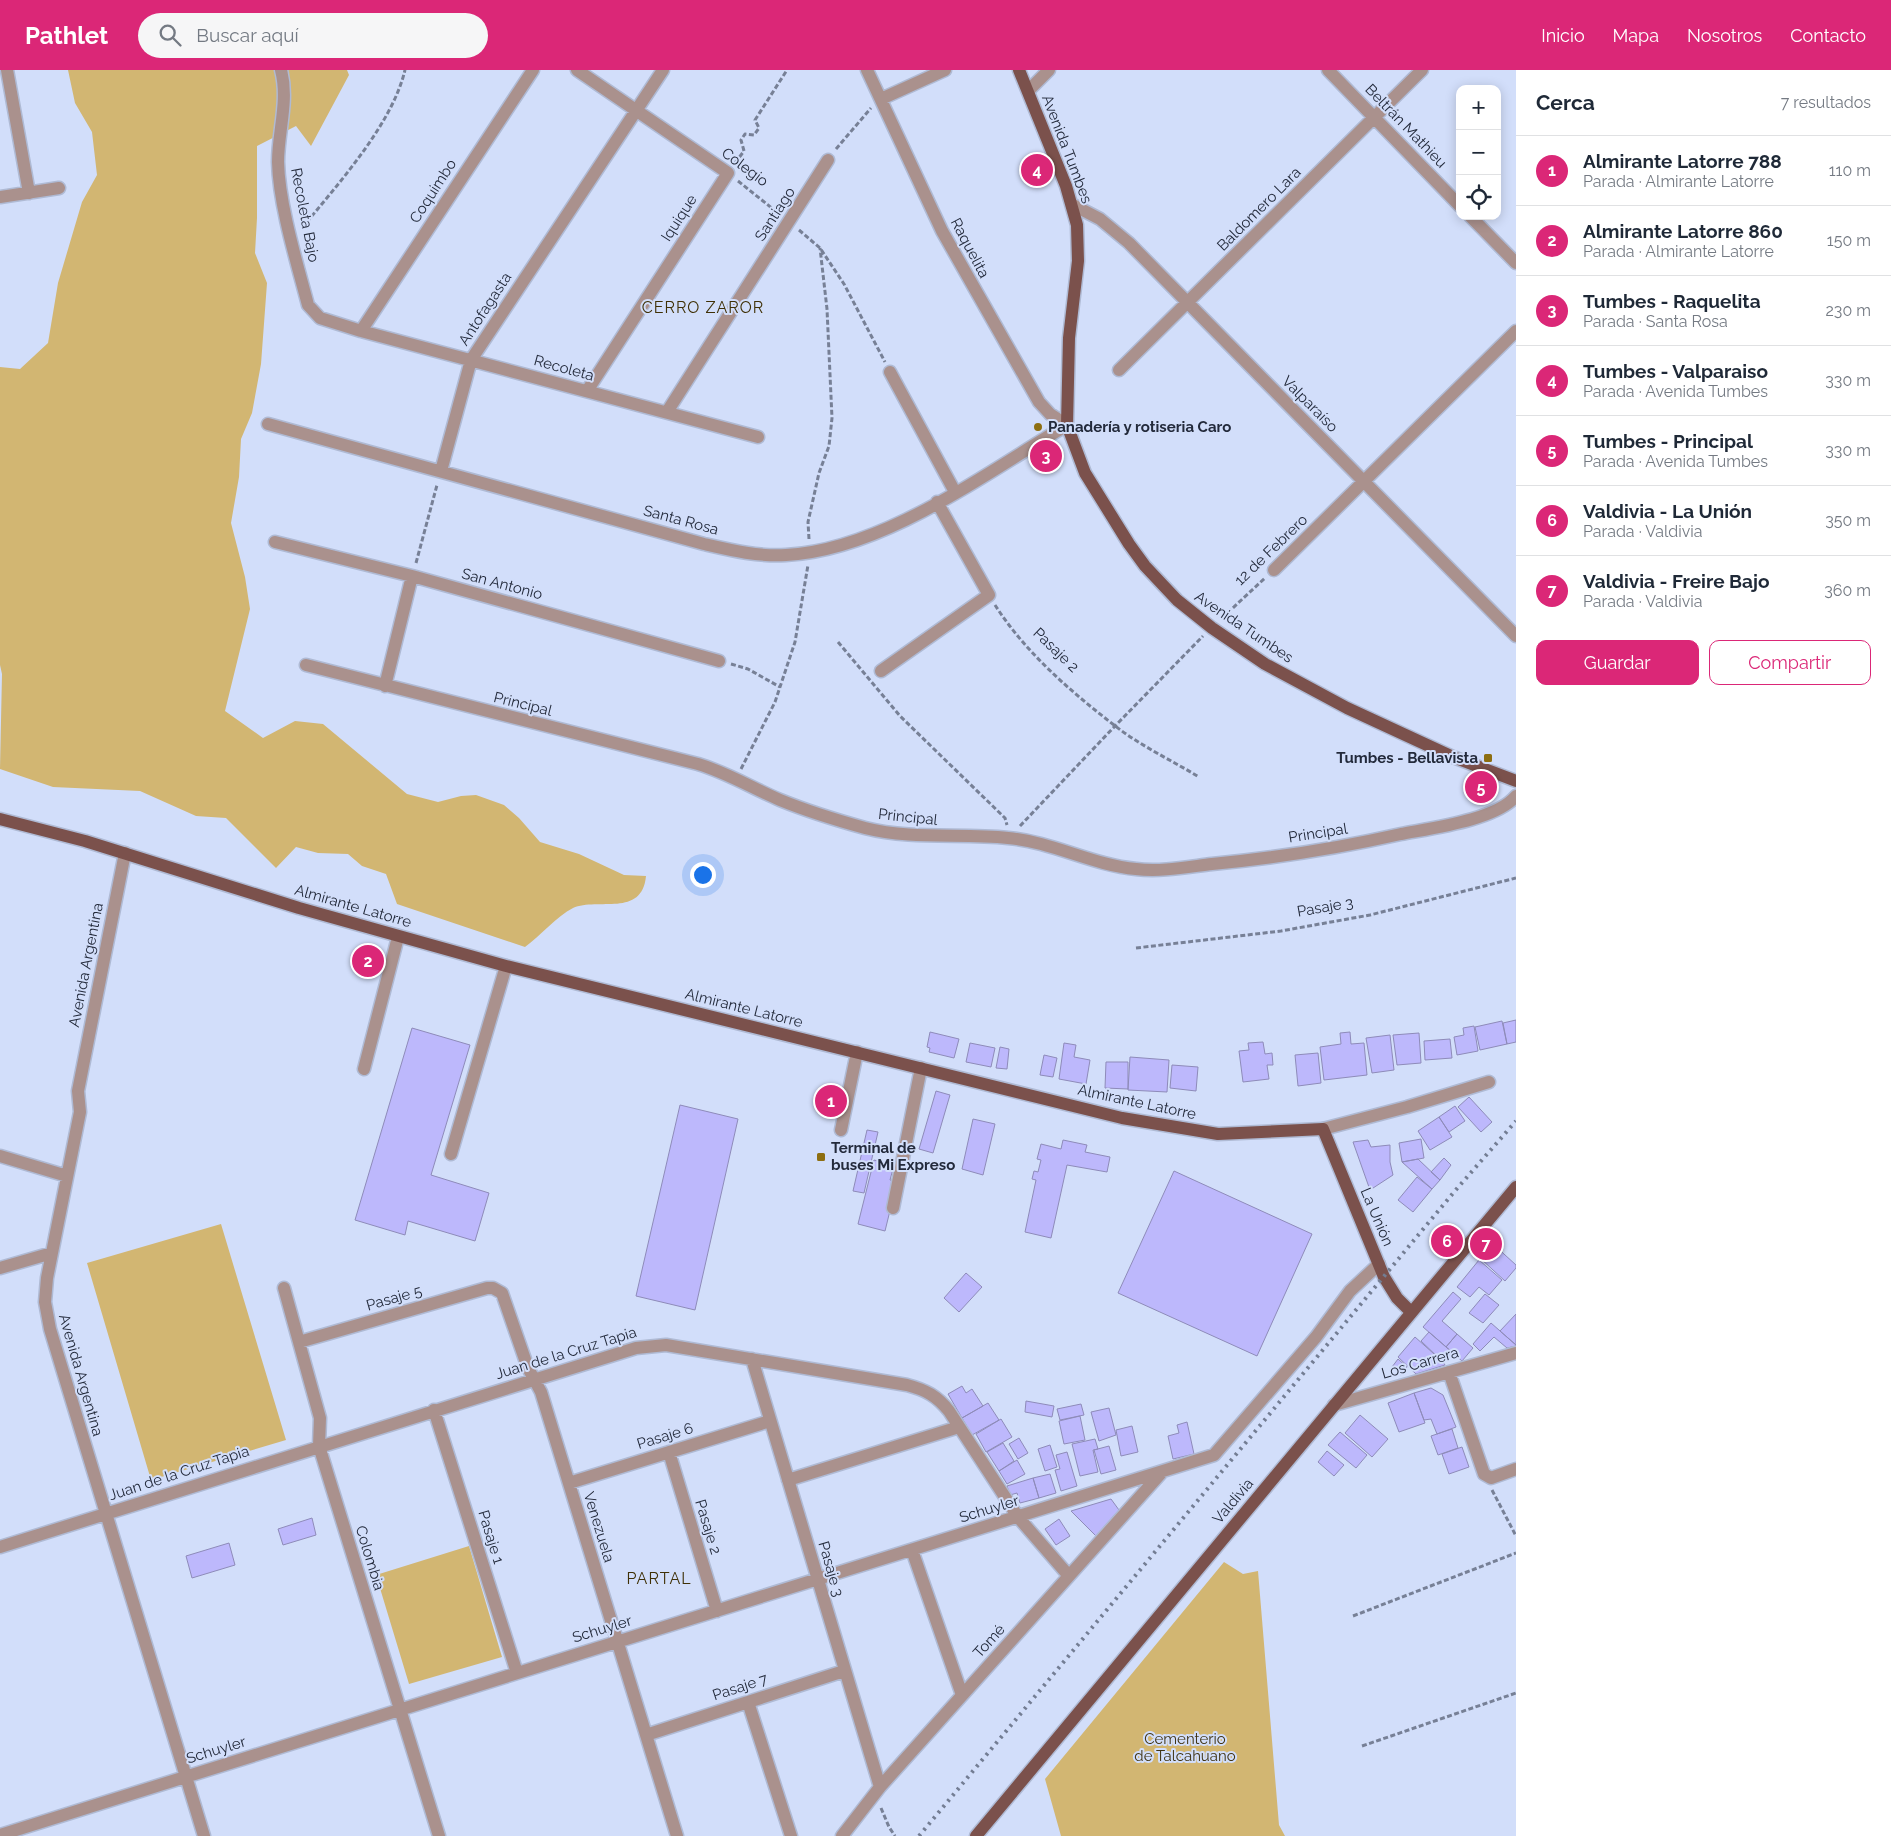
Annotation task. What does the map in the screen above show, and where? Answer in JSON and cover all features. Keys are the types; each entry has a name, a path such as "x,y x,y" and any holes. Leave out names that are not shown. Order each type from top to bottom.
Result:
{"main road":[{"name":"Avenida Tumbes","path":"1019,70 1073,206 1077,225 1078,261 1069,338 1067,425 1085,473 1129,544 1163,586 1212,628 1265,664 1347,708 1453,757 1516,781"},
{"name":"Almirante Latorre","path":"0,819 125,853 398,936 506,966 1122,1118 1186,1130 1240,1135 1323,1129"},
{"name":"La Unión","path":"1323,1129 1390,1288 1411,1312"},
{"name":"Valdivia","path":"976,1836 1516,1187"}],"street":[{"path":"7,70 29,193"},
{"name":"Recoleta Bajo","path":"281,70 285,93 278,162 292,240 310,309 320,318 361,331"},
{"name":"Coquimbo","path":"361,331 533,70"},
{"name":"Colegio","path":"578,70 728,173"},
{"name":"Antofagasta","path":"441,471 471,360 662,70"},
{"name":"Raquelita","path":"867,70 942,231 965,274 1039,402 1050,414 1067,425"},
{"path":"881,99 945,70"},
{"path":"1028,91 1050,70"},
{"name":"Beltrán Mathieu","path":"1328,70 1456,202"},
{"name":"Baldomero Lara","path":"1118,370 1422,70"},
{"name":"Santiago","path":"667,412 828,160"},
{"name":"Iquique","path":"586,391 728,173"},
{"path":"0,197 59,188"},
{"name":"Valparaíso","path":"1073,206 1087,211 1115,230 1516,636"},
{"path":"1474,220 1516,263"},
{"name":"Recoleta","path":"361,331 758,437"},
{"name":"12 de Febrero","path":"1274,570 1516,331"},
{"path":"890,372 955,492"},
{"name":"Santa Rosa","path":"268,424 713,546 759,554 784,556 810,553 858,540 937,502 1067,425"},
{"path":"881,671 989,595 937,502"},
{"name":"San Antonio","path":"275,542 412,576 719,661"},
{"path":"385,686 412,576"},
{"name":"Principal","path":"306,666 698,764 736,778 779,800 866,828 930,837 1010,838 1047,844 1126,868 1164,869 1247,861 1379,839 1478,816 1506,805 1516,796"},
{"name":"Avenida Argentina","path":"125,853 78,1091 80,1112 46,1290 47,1316 105,1514 204,1836"},
{"path":"364,1069 398,936"},
{"path":"451,1154 506,966"},
{"path":"841,1130 857,1052"},
{"path":"893,1208 921,1068"},
{"name":"Almirante Latorre","path":"1323,1129 1489,1082"},
{"path":"0,1156 67,1176"},
{"path":"0,1268 52,1253"},
{"name":"Schuyler","path":"0,1835 1214,1455 1316,1337 1350,1291 1379,1264"},
{"name":"Colombia","path":"284,1288 320,1418 319,1446 439,1836"},
{"name":"Pasaje 5","path":"299,1342 487,1288 498,1290"},
{"name":"Venezuela","path":"498,1290 505,1298 534,1379 541,1392 677,1836"},
{"name":"Juan de la Cruz Tapia","path":"0,1547 534,1379 636,1348 656,1345 677,1346 907,1385 926,1390 942,1403 1018,1517 1069,1576"},
{"name":"Los Carrera","path":"1334,1405 1516,1352"},
{"name":"Pasaje 3","path":"752,1359 880,1787"},
{"path":"1449,1372 1482,1471 1487,1477 1495,1477 1516,1469"},
{"name":"Pasaje 1","path":"434,1410 517,1673"},
{"name":"Pasaje 6","path":"569,1483 770,1421"},
{"path":"788,1480 959,1427"},
{"name":"Pasaje 2","path":"669,1452 717,1611"},
{"name":"Tomé","path":"842,1836 880,1787 1163,1471"},
{"path":"912,1550 962,1695"},
{"name":"Pasaje 7","path":"646,1735 844,1671"},
{"path":"748,1702 791,1836"}],"path":[{"path":"292,240 370,140 386,114 405,70"},
{"path":"728,173 744,151 741,140 745,134 754,136 759,128 755,120 787,70"},
{"path":"828,160 849,132 881,99"},
{"name":"Colegio","path":"728,173 820,248 844,284 890,372"},
{"path":"736,778 780,687 795,642 810,553 808,522 818,473 829,446 832,418 827,309 820,248"},
{"path":"412,576 441,471"},
{"name":"12 de Febrero","path":"1010,838 1115,726 1212,628 1274,570"},
{"name":"Pasaje 2","path":"989,595 1015,633 1041,661 1115,726 1199,777"},
{"path":"838,642 907,722 1005,818 1010,838"},
{"path":"719,661 748,669 780,687"},
{"name":"Pasaje 3","path":"1136,948 1280,931 1370,915 1516,878"},
{"path":"1487,1477 1502,1511 1516,1536"},
{"path":"1354,1616 1516,1553"},
{"path":"1362,1746 1516,1693"},
{"path":"880,1787 879,1801 889,1827 895,1836"}],"green space":[{"path":"68,70 347,70 349,75 311,146 296,126 257,146 255,253 267,283 261,364 252,413 241,439 239,477 231,523 245,577 250,609 225,711 263,738 295,721 323,724 407,794 438,802 461,796 476,795 504,805 519,818 540,842 579,854 624,875 646,876 643,889 636,897 628,902 617,904 583,905 573,908 525,947 397,904 386,874 362,866 348,854 318,853 296,847 276,868 226,818 196,816 140,791 53,787 0,769 2,674 0,665 0,367 20,369 48,343 58,283 82,202 97,175 92,132 75,103"},
{"path":"221,1224 286,1440 151,1480 87,1263"},
{"path":"469,1546 502,1657 409,1684 376,1575"},
{"name":"Cementerio de Talcahuano","path":"1224,1562 1243,1574 1258,1571 1279,1825 1285,1836 1061,1836 1045,1779"}],"building":[{"path":"1516,1020 1516,1042 1507,1044 1503,1023"},
{"path":"1502,1021 1507,1044 1480,1050 1475,1027"},
{"path":"1474,1026 1478,1051 1457,1055 1454,1037 1464,1035 1463,1028"},
{"path":"412,1028 470,1045 431,1175 489,1193 475,1241 408,1221 405,1235 355,1220"},
{"path":"930,1032 959,1039 954,1058 929,1052 930,1048 927,1047"},
{"path":"1350,1032 1351,1044 1364,1043 1367,1075 1324,1080 1320,1047 1341,1044 1340,1033"},
{"path":"1419,1033 1421,1063 1397,1065 1393,1035"},
{"path":"1390,1035 1394,1070 1372,1073 1366,1038"},
{"path":"1450,1039 1452,1058 1425,1060 1424,1041"},
{"path":"1263,1042 1265,1054 1272,1053 1273,1065 1267,1065 1269,1079 1243,1082 1239,1051 1249,1050 1248,1043"},
{"path":"970,1043 995,1048 991,1067 966,1062"},
{"path":"1064,1043 1076,1045 1074,1057 1090,1060 1086,1084 1059,1079"},
{"path":"1000,1047 1009,1049 1007,1069 996,1068"},
{"path":"1318,1053 1321,1083 1298,1086 1295,1055"},
{"path":"1044,1055 1057,1058 1053,1077 1040,1075"},
{"path":"1130,1057 1169,1060 1167,1092 1128,1090"},
{"path":"1106,1062 1128,1062 1128,1089 1105,1088"},
{"path":"1172,1065 1198,1067 1196,1091 1170,1088"},
{"path":"936,1091 950,1095 933,1153 919,1149"},
{"path":"1469,1097 1492,1122 1481,1132 1458,1107"},
{"path":"680,1105 738,1119 695,1310 636,1296"},
{"path":"1455,1106 1465,1121 1449,1132 1439,1117"},
{"path":"1439,1117 1452,1137 1430,1150 1418,1131"},
{"path":"973,1119 995,1124 983,1175 962,1169"},
{"path":"867,1130 878,1132 864,1193 853,1191"},
{"path":"1421,1139 1424,1158 1402,1162 1399,1143"},
{"path":"1063,1140 1087,1145 1085,1152 1110,1157 1107,1172 1067,1165 1051,1238 1025,1232 1036,1180 1032,1179 1034,1171 1038,1172 1041,1160 1037,1159 1041,1144 1061,1149"},
{"path":"1368,1140 1371,1147 1390,1145 1390,1162 1393,1175 1370,1190 1353,1142"},
{"path":"1444,1158 1451,1165 1440,1180 1431,1172"},
{"path":"1418,1159 1440,1180 1432,1189 1402,1162"},
{"path":"874,1160 894,1165 890,1180 897,1182 885,1231 858,1224"},
{"path":"1174,1171 1312,1234 1257,1356 1118,1293"},
{"path":"1417,1177 1432,1189 1413,1212 1398,1200"},
{"path":"1493,1244 1516,1265 1516,1268 1505,1281 1480,1258"},
{"path":"1479,1260 1502,1280 1489,1295 1479,1287 1470,1297 1457,1287"},
{"path":"966,1273 982,1287 959,1312 944,1298"},
{"path":"1453,1292 1461,1299 1442,1321 1457,1334 1446,1347 1423,1327"},
{"path":"1485,1294 1499,1305 1483,1323 1469,1313"},
{"path":"1516,1314 1516,1345 1500,1331"},
{"path":"1491,1323 1516,1346 1507,1348 1494,1337 1480,1351 1473,1344"},
{"path":"1429,1332 1452,1352 1443,1362 1421,1341"},
{"path":"1457,1334 1473,1348 1462,1361 1446,1347"},
{"path":"1415,1337 1445,1365 1416,1374 1398,1357"},
{"path":"1398,1359 1407,1367 1401,1375 1392,1367"},
{"path":"962,1386 966,1393 972,1389 983,1406 962,1418 948,1394"},
{"path":"1431,1388 1443,1395 1456,1427 1437,1434 1431,1419 1424,1420 1414,1393"},
{"path":"1414,1393 1425,1423 1399,1432 1388,1403"},
{"path":"1026,1401 1054,1406 1052,1417 1025,1412"},
{"path":"988,1403 999,1420 972,1435 962,1418"},
{"path":"1081,1404 1084,1415 1060,1420 1057,1409"},
{"path":"1109,1408 1116,1435 1099,1441 1091,1412"},
{"path":"1360,1415 1388,1439 1372,1457 1345,1433"},
{"path":"1080,1416 1085,1440 1064,1444 1059,1421"},
{"path":"1001,1419 1012,1437 986,1452 976,1434"},
{"path":"1187,1422 1194,1454 1173,1459 1168,1436 1179,1433 1177,1425"},
{"path":"1132,1426 1138,1452 1121,1456 1116,1430"},
{"path":"1452,1429 1458,1448 1438,1455 1431,1436"},
{"path":"1340,1432 1367,1455 1356,1468 1328,1445"},
{"path":"1019,1438 1028,1453 1018,1459 1009,1444"},
{"path":"1095,1439 1098,1449 1093,1450 1098,1472 1080,1476 1072,1444"},
{"path":"1003,1443 1014,1461 999,1471 987,1452"},
{"path":"1050,1445 1057,1467 1045,1471 1038,1449"},
{"path":"1109,1446 1116,1470 1101,1474 1094,1450"},
{"path":"1462,1447 1469,1467 1449,1474 1442,1454"},
{"path":"1327,1451 1344,1465 1334,1476 1318,1462"},
{"path":"1067,1452 1077,1486 1061,1491 1055,1470 1060,1469 1056,1455"},
{"path":"1017,1460 1025,1474 1007,1484 999,1471"},
{"path":"1050,1474 1056,1493 1039,1498 1033,1478"},
{"path":"1033,1478 1039,1498 1020,1503 1017,1493 1010,1495 1007,1486"},
{"path":"1111,1499 1119,1510 1096,1536 1071,1511"},
{"path":"312,1518 316,1535 283,1545 278,1529"},
{"path":"1059,1519 1070,1536 1056,1545 1045,1529"},
{"path":"229,1543 235,1565 192,1578 186,1556"}],"railway":[{"path":"919,1836 1454,1192 1516,1121"}],"place":[{"name":"Tumbes - Valparaiso","path":"1037,170"},
{"name":"Panadería y rotiseria Caro","path":"1038,427"},
{"name":"Tumbes - Raquelita","path":"1046,456"},
{"name":"Tumbes - Bellavista","path":"1488,758"},
{"name":"Tumbes - Principal","path":"1481,787"},
{"name":"Almirante Latorre 860","path":"368,961"},
{"name":"Almirante Latorre 788","path":"831,1101"},
{"name":"Terminal de buses Mi Expreso","path":"821,1157"},
{"name":"Valdivia - La Unión","path":"1447,1241"},
{"name":"Valdivia - Freire Bajo","path":"1486,1244"}],"district":[{"name":"CERRO ZAROR","path":"703,307"},
{"name":"PARTAL","path":"659,1578"}]}
